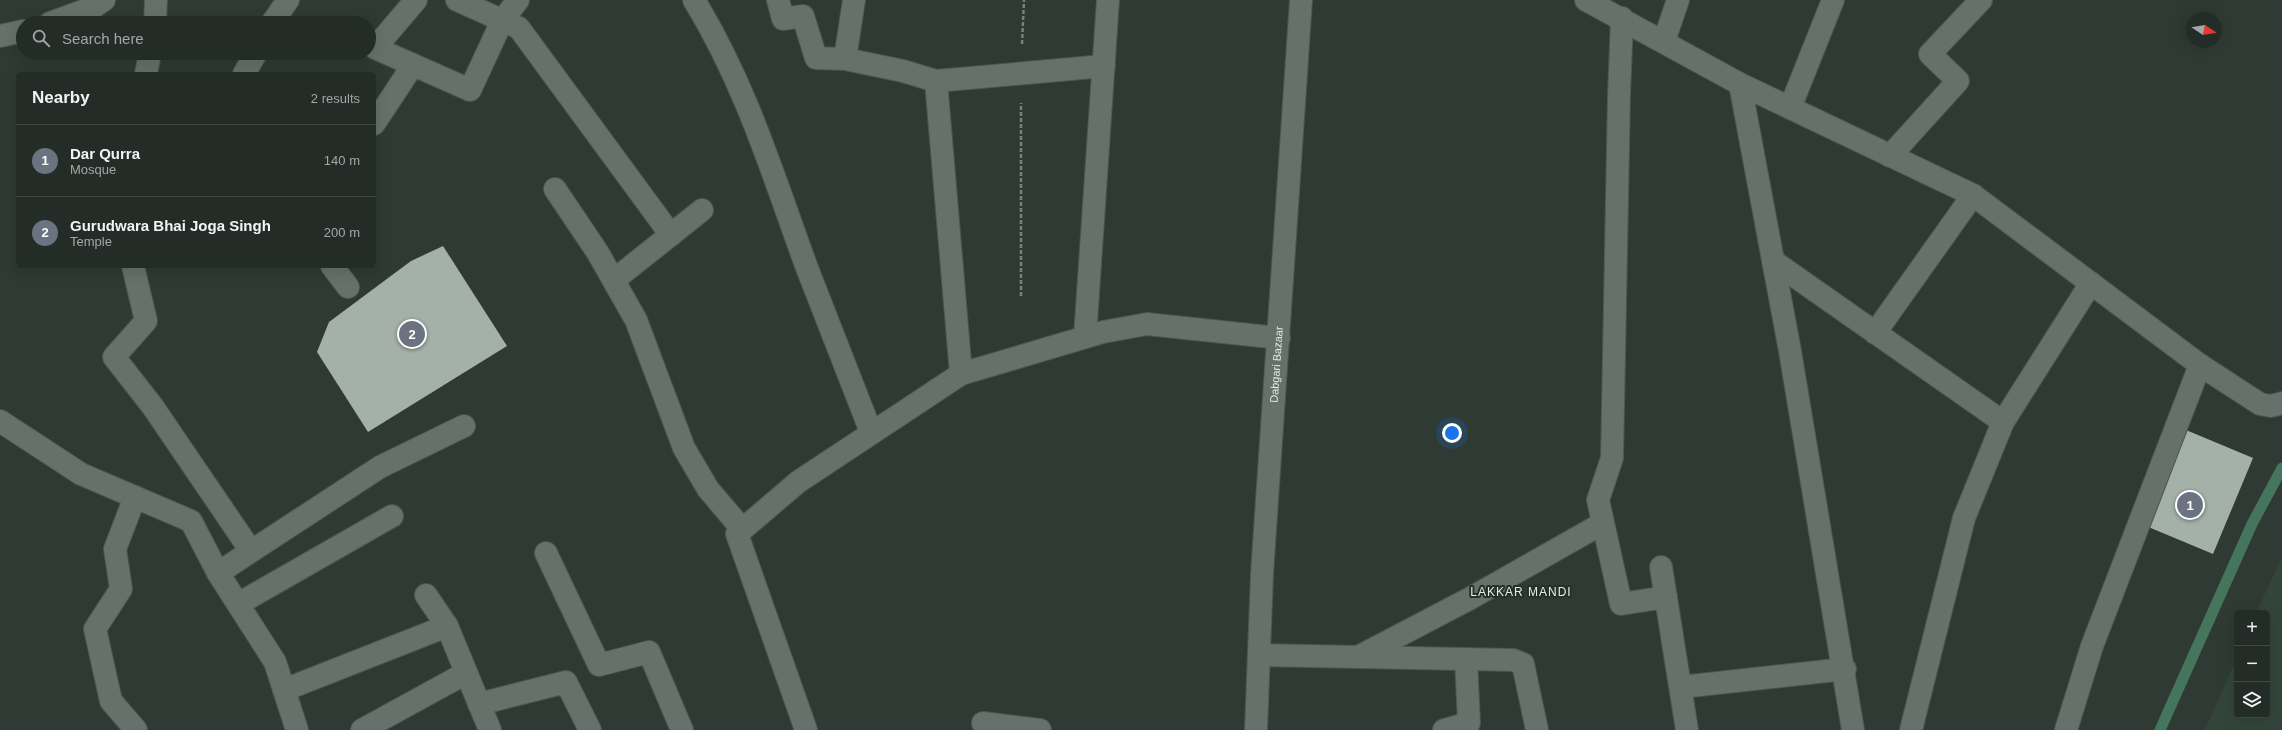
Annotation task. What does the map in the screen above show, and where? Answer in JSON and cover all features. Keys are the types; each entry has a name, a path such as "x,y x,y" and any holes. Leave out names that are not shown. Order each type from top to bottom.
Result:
{"street":[{"path":"69,16 94,7 104,0"},
{"path":"155,16 156,0"},
{"path":"277,16 288,0"},
{"path":"376,47 416,0"},
{"path":"458,0 518,28 671,235"},
{"path":"376,48 470,90 502,21 518,0"},
{"path":"694,0 721,47 754,120 807,268 877,428"},
{"path":"778,0 783,19 803,16 816,58 845,59 903,71 936,81 1104,66"},
{"path":"845,59 854,0"},
{"path":"1085,337 1108,0"},
{"name":"Dabgari Bazaar","path":"1256,730 1262,574 1302,0"},
{"path":"1586,0 1622,18 1740,84 1973,195 2200,365 2260,404 2271,406 2282,403"},
{"path":"1664,42 1678,0"},
{"path":"1790,108 1833,0"},
{"path":"1890,156 1958,81 1930,54 1982,0"},
{"path":"1622,18 1619,96 1612,458 1598,500 1621,604 1666,597"},
{"path":"0,36 16,33"},
{"path":"146,72 149,60"},
{"path":"245,72 252,60"},
{"path":"376,121 413,65"},
{"path":"936,81 960,374"},
{"path":"1740,84 1845,669 1854,730"},
{"path":"556,189 614,280 636,320 684,448 708,489 742,530"},
{"path":"1874,333 1973,195"},
{"path":"614,280 702,210"},
{"path":"1773,262 2003,422"},
{"path":"133,268 146,321 114,357 153,407 251,551"},
{"path":"334,268 348,287"},
{"path":"1911,730 1964,518 2003,422 2091,283"},
{"path":"806,730 737,534 798,482 960,374 1085,337 1147,324 1279,338"},
{"path":"2066,730 2092,646 2200,365"},
{"path":"0,421 81,474 191,521 218,573 275,662 297,730"},
{"path":"218,573 380,466 464,426"},
{"path":"135,497 115,549 121,589 95,629 111,701 136,730"},
{"path":"238,604 392,516"},
{"path":"1359,656 1469,598 1603,523"},
{"path":"546,553 599,665 649,652 682,730"},
{"path":"1661,567 1688,730"},
{"path":"426,595 447,626 490,730"},
{"path":"284,690 447,626"},
{"path":"1259,655 1513,660 1523,664 1538,730"},
{"path":"1444,730 1469,723 1466,659"},
{"path":"1681,687 1845,669"},
{"path":"362,730 466,673"},
{"path":"479,704 566,682 590,730"},
{"path":"983,723 1040,730"}],"path":[{"path":"1021,296 1021,73 1024,0"}],"shaded area":[{"path":"2282,557 2282,730 2205,730 2234,664 2234,718 2270,718 2270,610 2257,610"}],"building":[{"path":"443,246 507,346 368,432 317,352 329,322 411,261"},
{"path":"2186,430 2253,458 2213,554 2146,526"}],"waterway":[{"path":"2160,730 2252,524 2282,468"}],"place":[{"name":"Gurudwara Bhai Joga Singh","path":"412,334"},
{"name":"Dar Qurra","path":"2190,505"}],"district":[{"name":"LAKKAR MANDI","path":"1521,592"}]}
